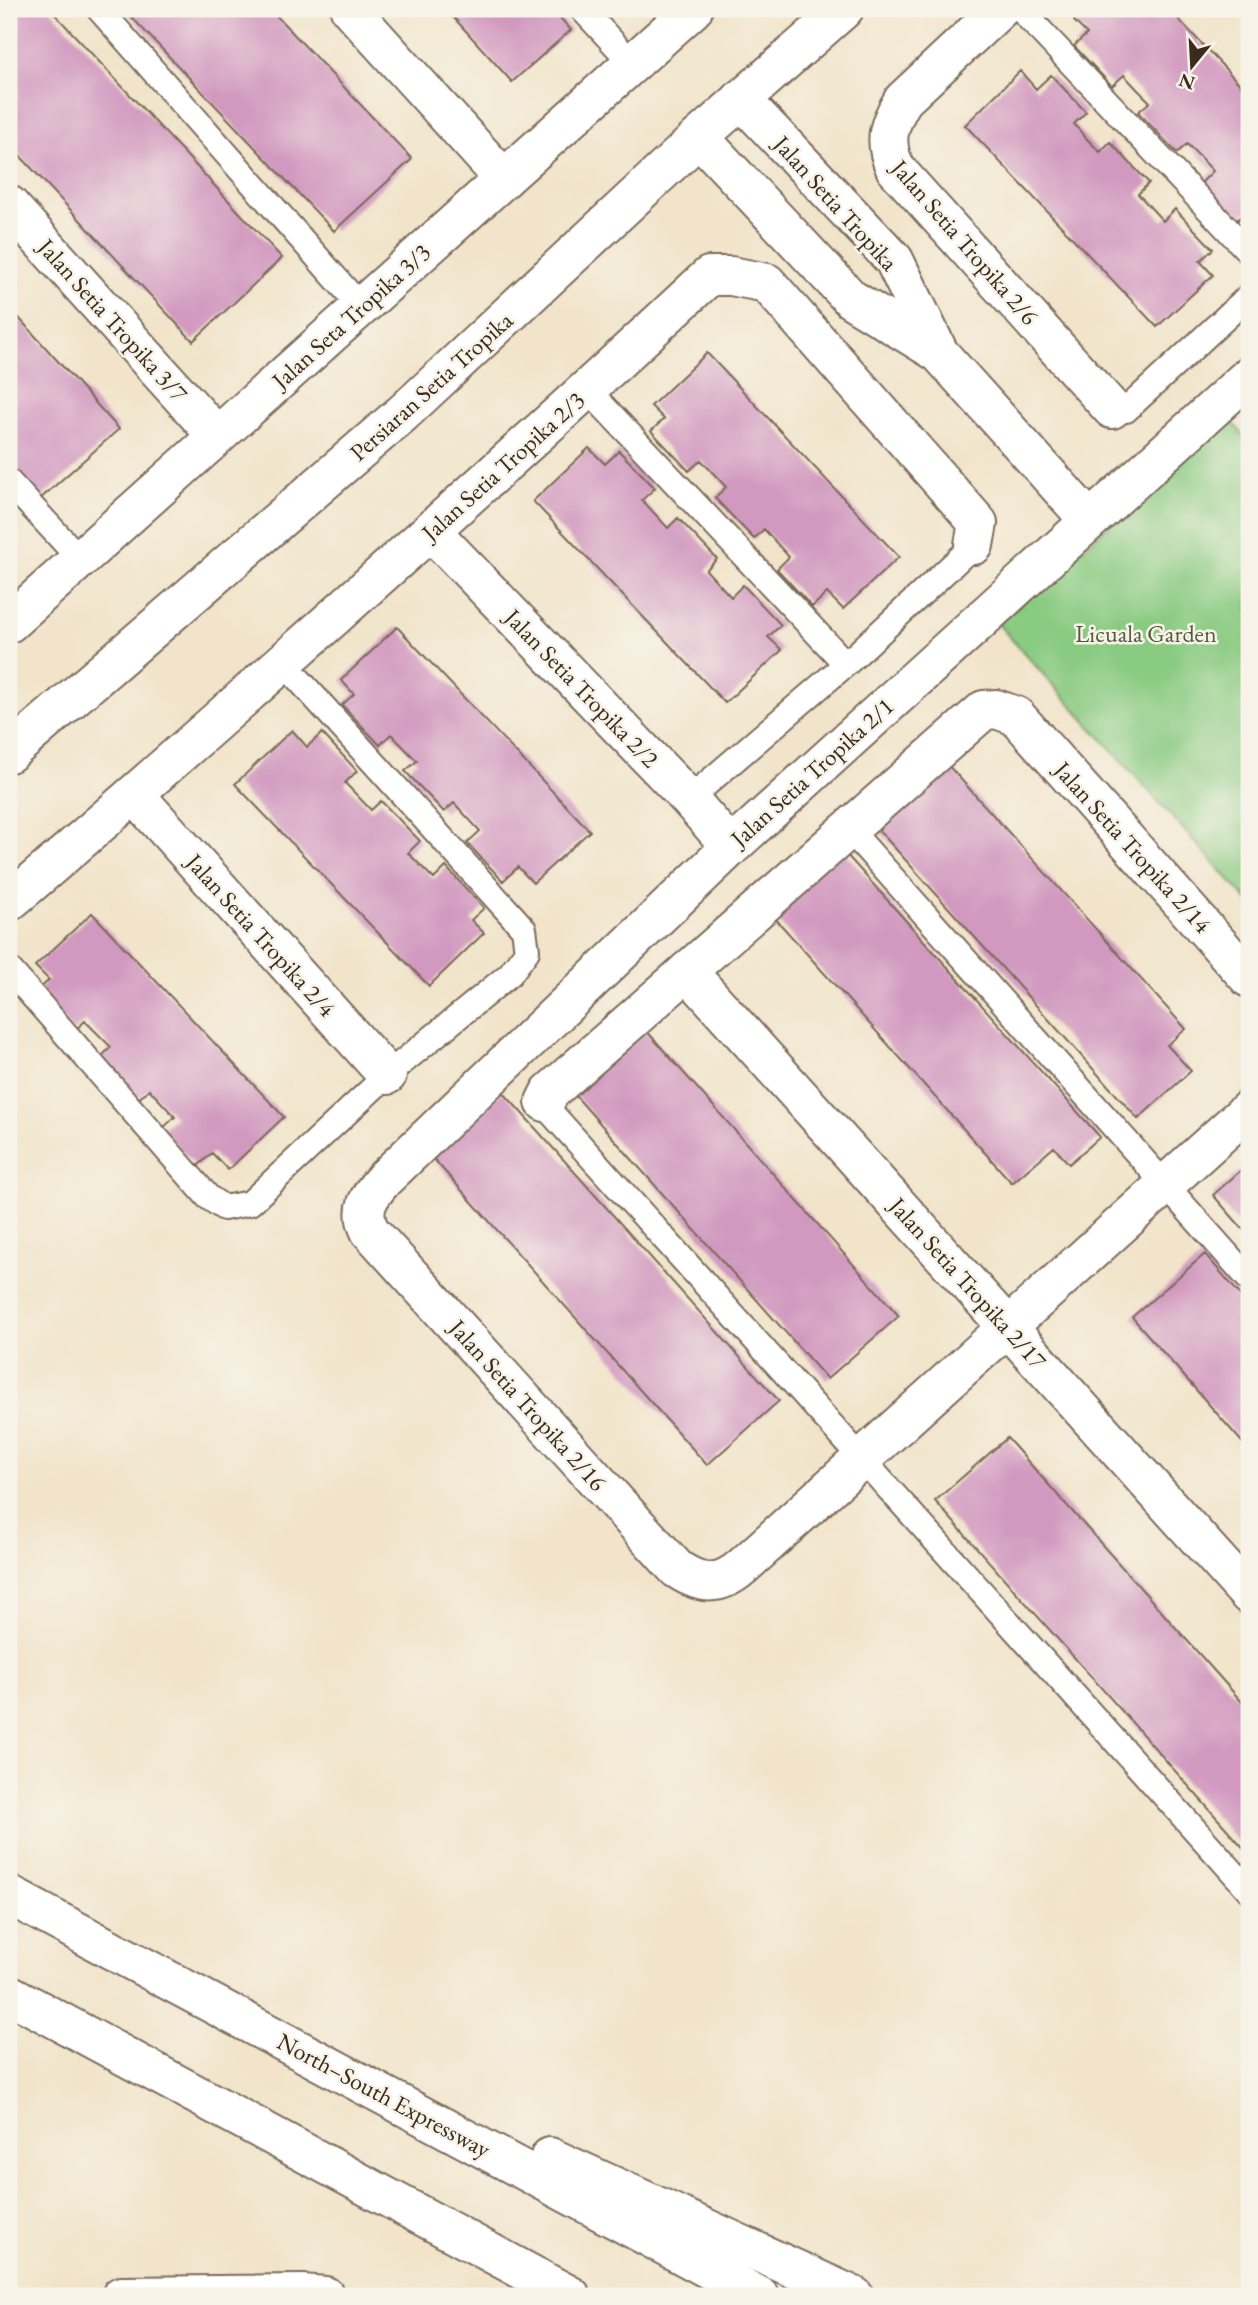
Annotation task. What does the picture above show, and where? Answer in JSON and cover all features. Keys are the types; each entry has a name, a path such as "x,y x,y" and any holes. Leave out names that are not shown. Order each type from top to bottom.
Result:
{"main road":[{"path":"350,9 504,179"},
{"name":"Jalan Seta Tropika 3/3","path":"9,623 693,9"},
{"name":"Persiaran Setia Tropika","path":"9,753 403,413 699,137 844,9"},
{"name":"Jalan Setia Tropika 2/6","path":"1000,9 903,100 893,115 888,151 895,168 1112,409"},
{"name":"Jalan Setia Tropika","path":"741,99 894,260 939,353 1089,520"},
{"name":"Jalan Setia Tropika","path":"699,137 851,299 939,353"},
{"name":"Jalan Setia Tropika 3/7","path":"9,205 217,436"},
{"name":"Jalan Setia Tropika 2/3","path":"9,902 135,795 431,531 588,390 709,276 731,276 767,283 976,534"},
{"name":"Jalan Setia Tropika 2/1","path":"384,1179 731,847 1249,376"},
{"name":"Jalan Setia Tropika 2/2","path":"431,531 689,799 731,847"},
{"name":"Jalan Setia Tropika 2/14","path":"849,829 984,710 996,709 1016,716 1249,978"},
{"name":"Jalan Setia Tropika 2/4","path":"135,795 387,1075"},
{"path":"545,1102 550,1092 849,829"},
{"name":"Jalan Setia Tropika 2/17","path":"687,971 1249,1595"},
{"name":"Jalan Setia Tropika 2/16","path":"384,1179 372,1192 365,1207 365,1220 370,1231 677,1569 692,1580 713,1582 728,1579 742,1567 1249,1109"},
{"name":"North–South Expressway","path":"9,1895 759,2296"},
{"path":"189,1990 854,2296"},
{"path":"9,1994 570,2296"},
{"path":"121,2296 324,2296"}],"lane":[{"path":"99,9 361,307"},
{"path":"582,9 633,64"},
{"path":"1020,9 1249,252"},
{"path":"1112,409 1126,410 1249,296"},
{"path":"588,390 846,664"},
{"path":"9,482 79,558"},
{"path":"689,799 846,664 976,534"},
{"path":"9,969 208,1197 224,1208 250,1203 387,1075 510,974 527,951 524,929 283,662"},
{"path":"849,829 1249,1279"},
{"path":"545,1102 547,1108 1249,1890"}],"green space":[{"name":"Licuala Garden","path":"1229,419 1249,441 1249,902 998,624"}],"building":[{"path":"9,9 50,9 282,258 193,341 9,144"},
{"path":"124,9 270,9 412,159 334,231"},
{"path":"446,9 552,9 571,30 512,82"},
{"path":"1087,9 1169,9 1249,94 1249,209 1236,221 1200,184 1213,171 1187,144 1177,153 1138,112 1150,102 1124,75 1112,86 1074,46 1087,34 1074,21"},
{"path":"1020,71 1036,89 1051,75 1086,112 1074,124 1086,138 1100,152 1110,142 1149,183 1138,194 1163,221 1175,209 1213,249 1200,261 1213,275 1157,327 965,125"},
{"path":"9,307 119,429 40,499 9,465"},
{"path":"707,353 899,557 843,609 827,593 812,607 777,569 789,557 764,529 754,539 715,498 726,487 701,460 689,471 651,431 664,419 651,406"},
{"path":"589,448 605,464 619,451 655,488 642,500 668,528 678,518 717,559 706,570 731,597 743,585 781,625 768,637 782,650 725,703 533,501"},
{"path":"397,627 590,831 533,883 518,867 503,881 467,843 480,831 454,803 444,812 405,771 417,761 391,734 380,745 342,705 354,694 341,680"},
{"path":"292,730 307,747 322,733 357,771 345,783 371,810 381,801 420,841 408,853 434,879 446,867 484,908 471,920 484,933 429,986 235,784"},
{"path":"938,754 1186,1029 1167,1045 1191,1071 1138,1119 867,817"},
{"path":"837,844 1100,1137 1069,1164 1054,1147 1012,1183 765,907"},
{"path":"92,913 284,1117 228,1170 212,1153 197,1167 162,1129 175,1117 149,1089 139,1099 100,1058 111,1047 85,1021 73,1032 36,992 49,980 35,966"},
{"path":"637,1020 899,1316 827,1379 565,1084"},
{"path":"503,1092 779,1401 707,1465 431,1156"},
{"path":"1249,1163 1249,1236 1213,1195"},
{"path":"1205,1254 1249,1305 1249,1450 1132,1317"},
{"path":"1007,1438 1249,1710 1249,1854 935,1501"}]}
